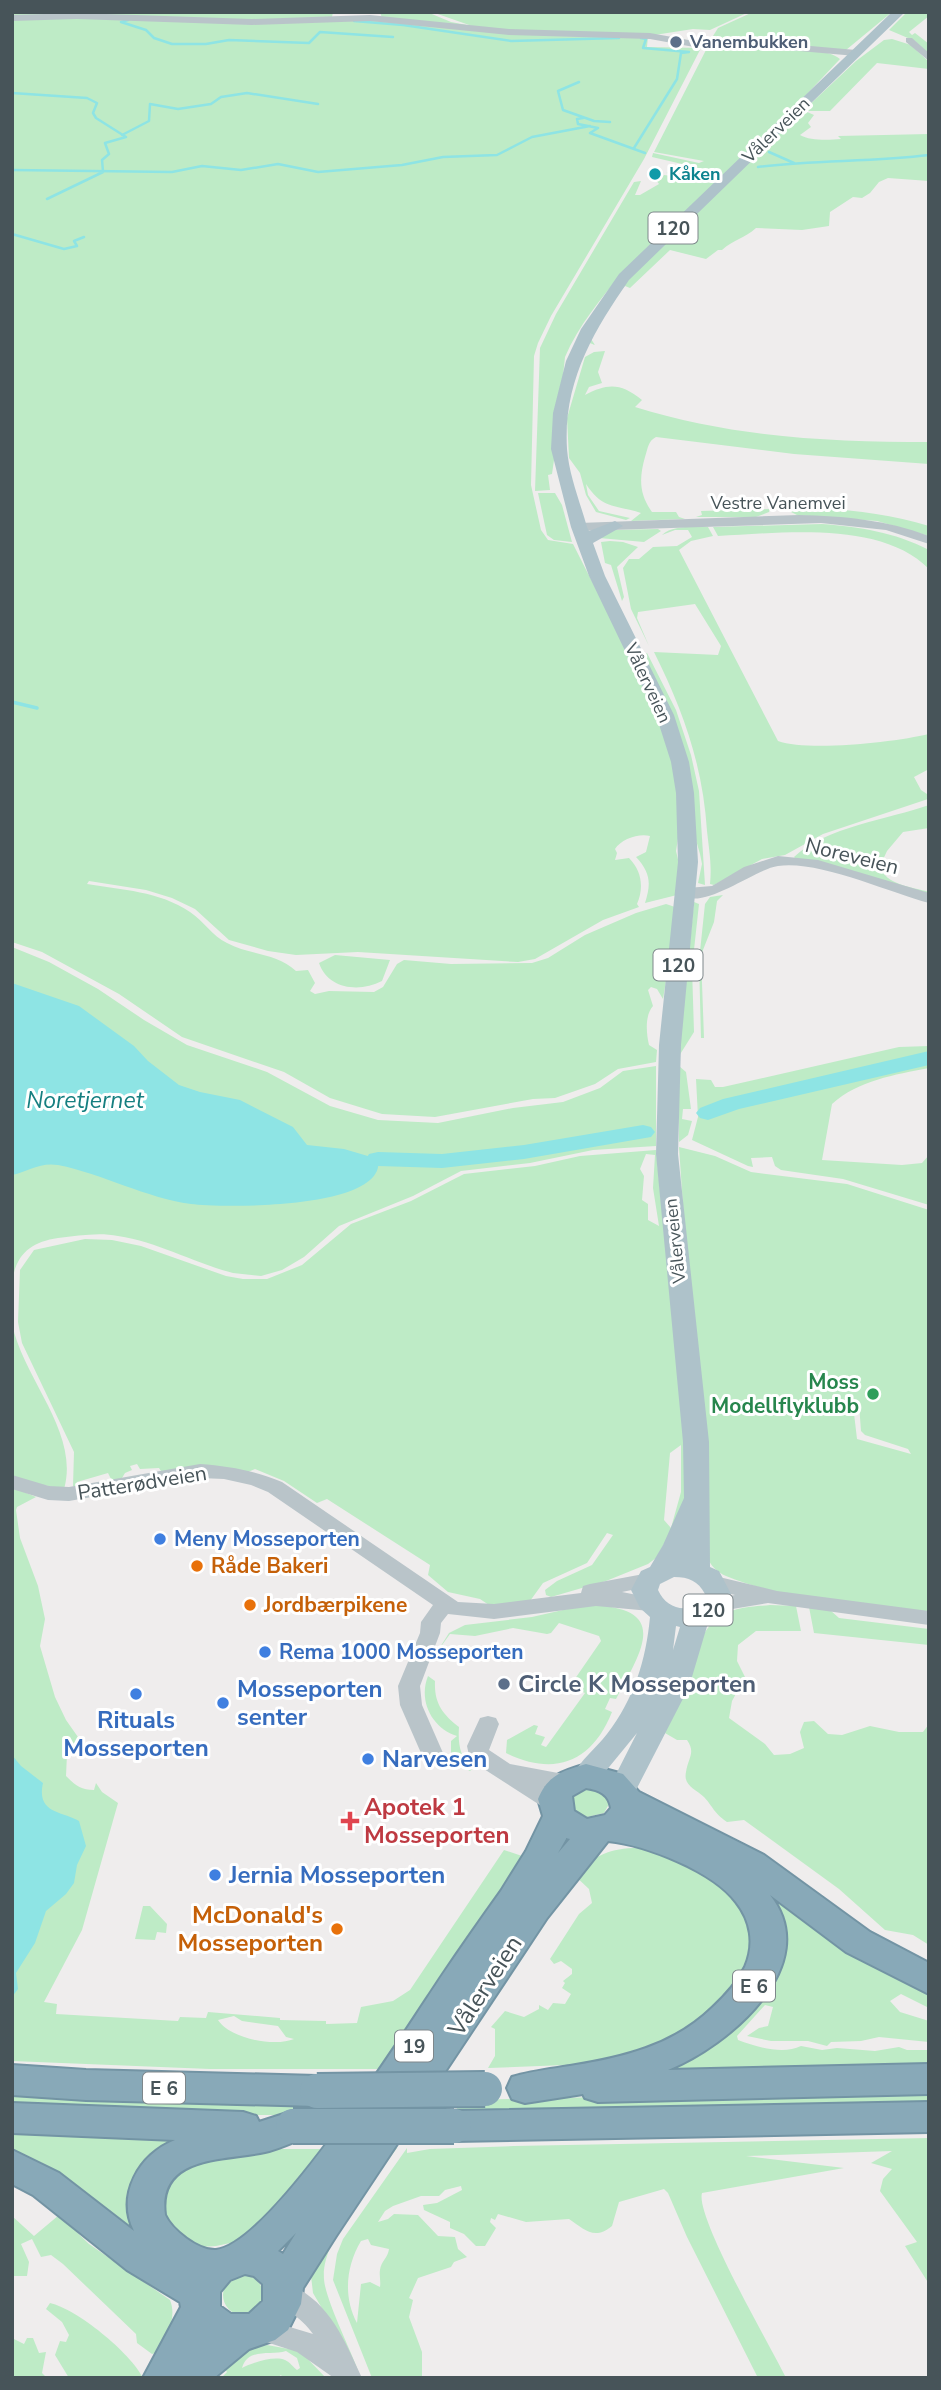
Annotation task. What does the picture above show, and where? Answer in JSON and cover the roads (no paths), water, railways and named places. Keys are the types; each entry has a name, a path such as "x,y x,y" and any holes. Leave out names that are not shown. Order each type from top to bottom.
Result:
{"highway":[{"path":"614,1812 607,1779 566,1794 576,1829 614,1812 730,1851 773,1877 858,1942 929,1980"},
{"name":"Vålerveien","path":"215,2281 289,2218 374,2105 530,1873 566,1794"},
{"name":"Vålerveien","path":"285,2289 310,2240 405,2105 561,1872 614,1812"},
{"name":"E 6","path":"525,2088 598,2076 653,2061 677,2051 718,2024 739,2006 756,1983 764,1965 769,1948 768,1930 763,1914 746,1888 717,1868 677,1850 614,1812"},
{"name":"E 6","path":"12,2080 86,2085 317,2091 929,2079"},
{"name":"E 6","path":"12,2118 196,2126 454,2126 929,2117"},
{"name":"E 6","path":"215,2281 155,2235 145,2212 145,2201 153,2179 161,2168 187,2151 213,2144 265,2137 293,2126"},
{"path":"12,2165 46,2183 140,2258 215,2281 256,2259 274,2268 285,2289"},
{"path":"215,2281 215,2326 250,2331"},
{"name":"19","path":"163,2378 215,2281"},
{"name":"19","path":"184,2378 278,2314 285,2289"}],"main road":[{"name":"Vålerveien","path":"614,1812 675,1687 705,1594 695,1494 695,1442 667,1154 670,1045 687,892 688,838 685,793 673,736 657,696 610,603 580,530 565,480 559,450 561,413 573,361 588,329 602,306 637,264 899,12"},
{"path":"580,530 600,531 619,525"},
{"name":"Vålerveien","path":"566,1794 617,1742 642,1700 660,1655 656,1592 695,1494"},
{"name":"120","path":"679,1567 705,1594 680,1618 656,1592 679,1567"}],"street":[{"path":"12,18 77,16 252,22 370,18 509,32 650,36 686,41 705,47 773,46 855,55"},
{"path":"909,40 929,58"},
{"name":"Vestre Vanemvei","path":"619,525 832,519 881,524 929,540"},
{"name":"Noreveien","path":"687,892 716,890 749,870 778,861 818,865 929,898"},
{"name":"Patterødveien","path":"12,1482 58,1495 98,1491 200,1471 224,1472 256,1479 280,1490 452,1607"},
{"path":"432,1752 409,1695 412,1676 430,1633 452,1607 500,1611 656,1592"},
{"path":"705,1594 777,1598 929,1618"},
{"path":"488,1724 478,1746 478,1754 502,1769 566,1794"},
{"path":"285,2289 318,2320 334,2343 346,2374"},
{"path":"250,2331 305,2343 346,2374"}],"water":[{"name":"Noretjernet","path":"12,983 79,1006 134,1046 148,1061 179,1085 240,1100 293,1127 307,1145 344,1149 378,1159 374,1176 357,1188 331,1197 235,1206 174,1201 52,1164 12,1175"},
{"path":"12,1755 21,1766 43,1783 43,1801 47,1806 79,1821 86,1846 77,1865 74,1883 66,1894 46,1911 35,1943 16,1973 18,1989 12,1997"}],"waterway":[{"path":"128,20 121,22 146,30 154,38 172,44 206,44 229,40 309,43 320,32 393,37"},
{"path":"354,21 403,25 511,41 619,38"},
{"path":"634,148 677,79 681,53 689,52 643,48 646,39 641,38"},
{"path":"579,82 558,91 563,110 594,121 610,122"},
{"path":"12,93 87,98 97,103 93,113 96,118 122,135"},
{"path":"122,135 149,121 150,104 178,109 211,104 221,97 247,93 318,104"},
{"path":"583,118 577,119 578,124 589,126"},
{"path":"12,170 172,172 202,166 241,170 278,164 318,172 402,165 443,157 497,155 532,137 589,126"},
{"path":"589,126 598,128 590,133 645,153"},
{"path":"103,171 102,160 109,154 105,143 126,137 122,135"},
{"path":"769,152 794,163"},
{"path":"758,167 929,155"},
{"path":"47,199 103,172"},
{"path":"12,234 64,249 77,246 74,241 84,237"},
{"path":"12,702 37,708"},
{"path":"708,1113 731,1104 929,1058"},
{"path":"378,1159 442,1161 524,1152 643,1132"}],"place":[{"name":"Vanembukken","path":"676,42"},
{"name":"Kåken","path":"655,174"},
{"name":"Moss Modellflyklubb","path":"873,1394"},
{"name":"Meny Mosseporten","path":"160,1539"},
{"name":"Råde Bakeri","path":"197,1566"},
{"name":"Jordbærpikene","path":"250,1605"},
{"name":"Rema 1000 Mosseporten","path":"265,1652"},
{"name":"Circle K Mosseporten","path":"504,1684"},
{"name":"Rituals Mosseporten","path":"136,1694"},
{"name":"Mosseporten senter","path":"223,1703"},
{"name":"Narvesen","path":"368,1759"},
{"name":"Apotek 1 Mosseporten","path":"350,1821"},
{"name":"Jernia Mosseporten","path":"215,1875"},
{"name":"McDonald's Mosseporten","path":"337,1929"}]}
